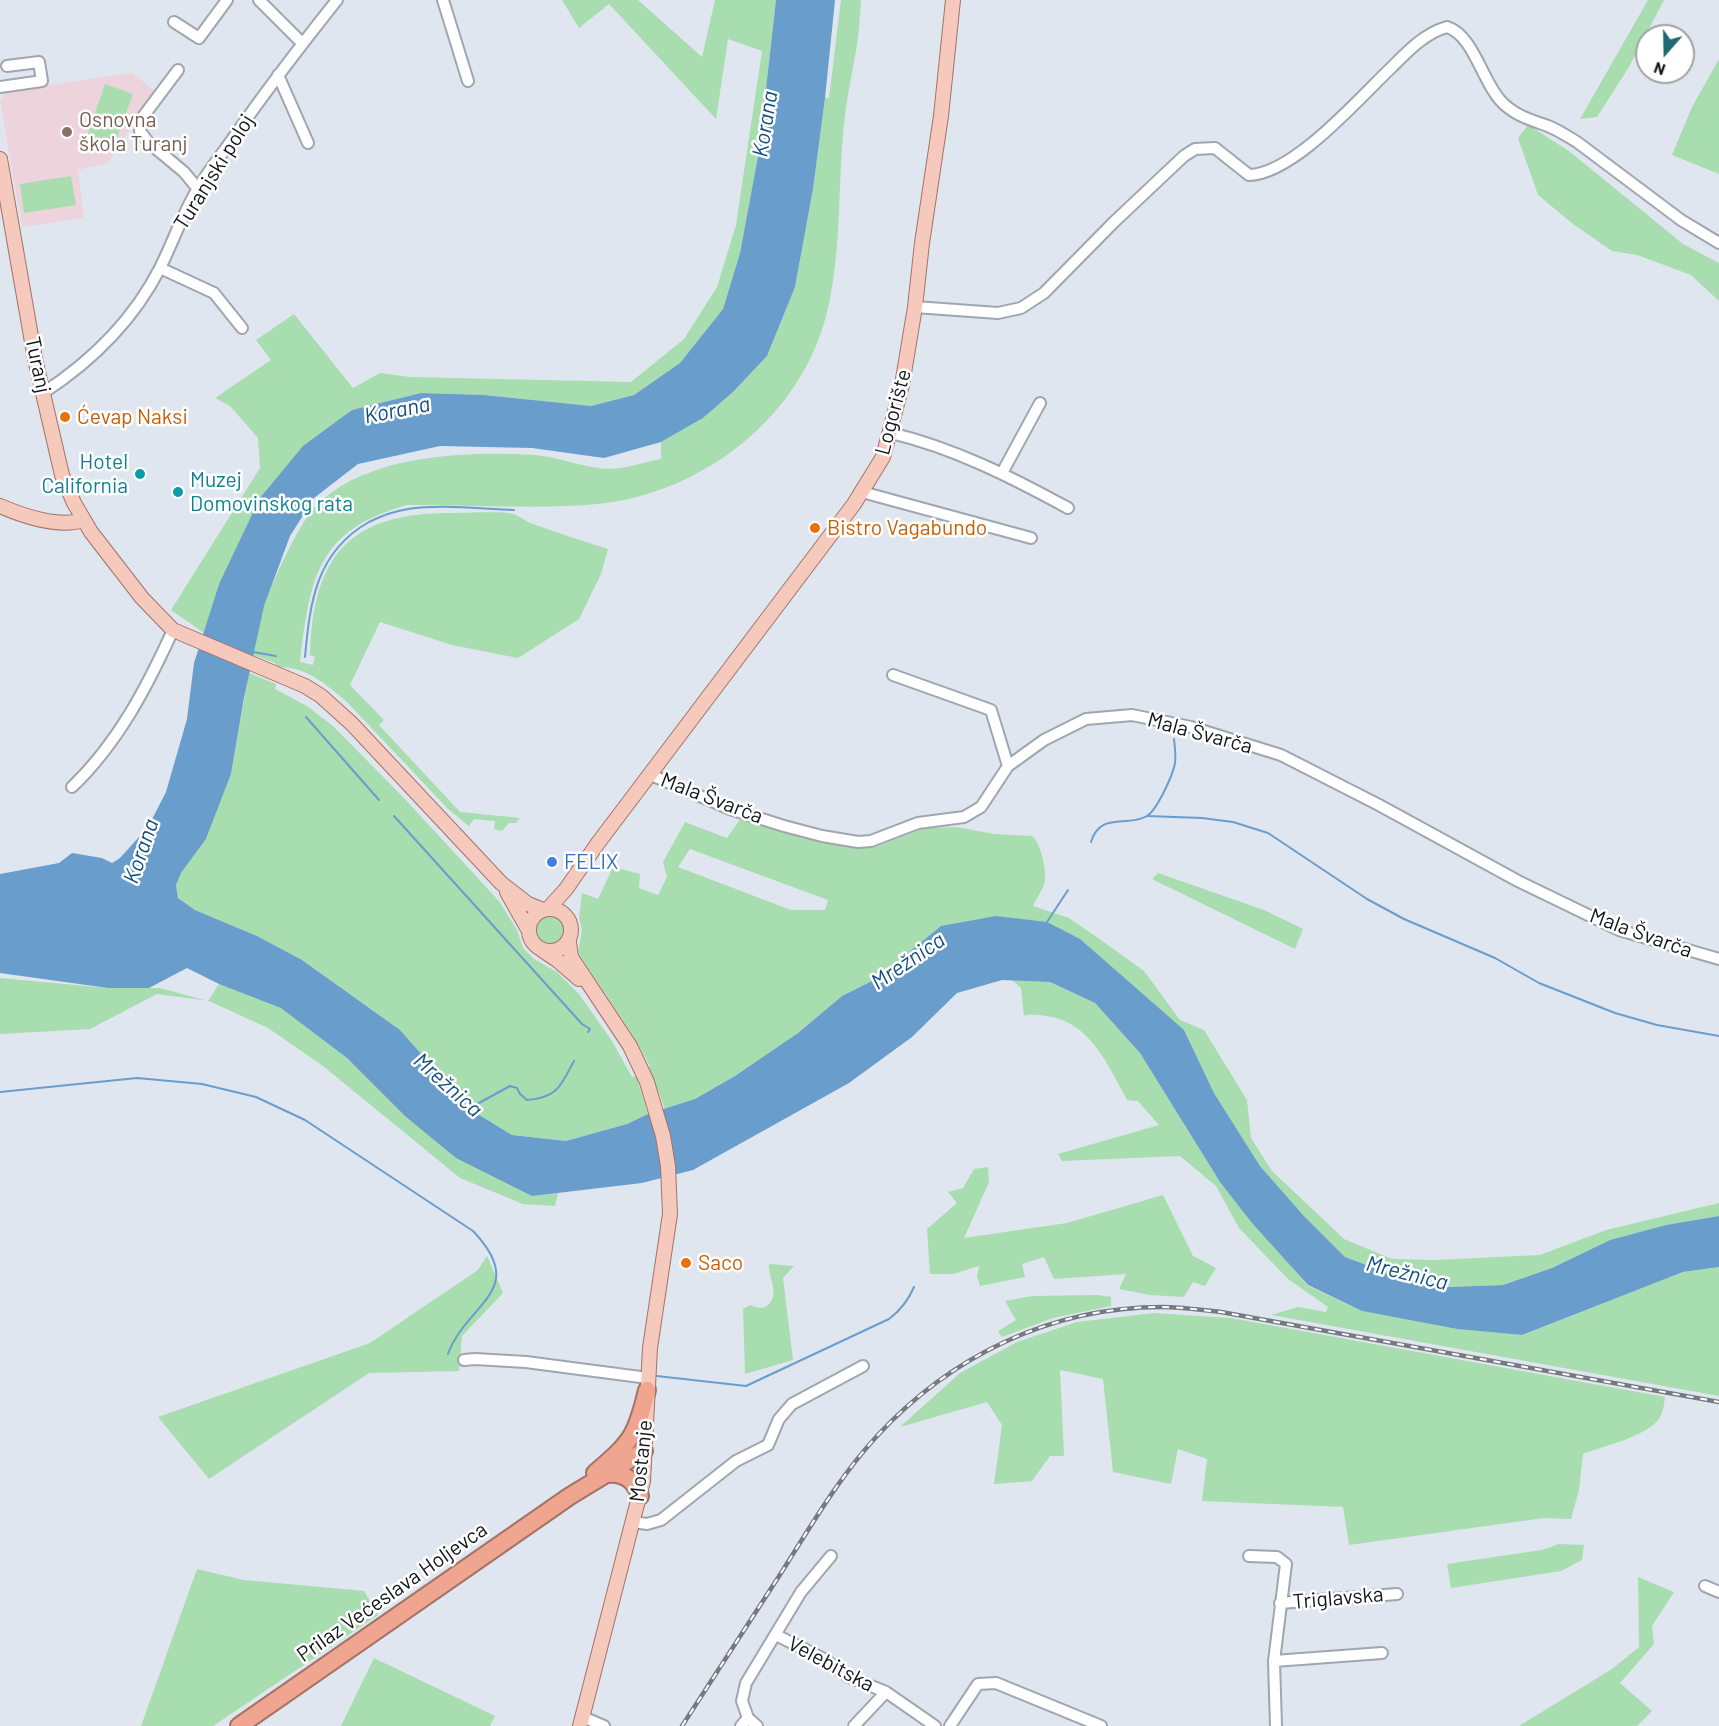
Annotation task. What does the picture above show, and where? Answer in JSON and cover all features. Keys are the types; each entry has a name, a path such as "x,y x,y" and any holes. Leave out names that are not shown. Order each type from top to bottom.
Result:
{"highway":[{"name":"Prilaz Većeslava Holjevca","path":"570,1496 625,1447 636,1429 647,1384"},
{"path":"625,1447 645,1451"},
{"name":"Prilaz Većeslava Holjevca","path":"239,1726 570,1496 645,1451"},
{"path":"607,1474 626,1477 634,1483 640,1496"}],"main road":[{"name":"Logorište","path":"546,909 579,872 598,843 862,492 883,457 902,385 915,306 941,116 953,0"},
{"name":"Turanj","path":"0,159 43,393 62,475 84,520 98,542 142,598 178,633"},
{"path":"0,506 53,521 84,520"},
{"path":"178,633 312,690 333,706 501,883 528,904 561,912 570,922 572,935 569,942 560,950 542,950"},
{"name":"Logorište","path":"570,922 570,902 579,872"},
{"path":"501,883 533,943 558,960 594,993"},
{"path":"529,932 532,918 546,909"},
{"path":"569,942 571,957 594,993"},
{"name":"Mostanje","path":"582,1722 640,1496 645,1451 650,1348 669,1233 669,1191 660,1121 641,1067 623,1034 594,993"}],"street":[{"path":"174,22 199,38 227,0"},
{"path":"259,0 302,43"},
{"name":"Turanjski poloj","path":"43,393 73,374 126,322 160,268 173,235 198,189 278,75 337,0"},
{"path":"443,0 468,81"},
{"path":"915,306 998,313 1021,308 1044,293 1184,156 1195,149 1215,148 1226,154 1243,172 1249,175 1260,175 1283,165 1322,135 1412,48 1428,35 1447,27 1462,37 1489,85 1510,110 1559,131 1577,142 1681,220 1719,243"},
{"path":"0,87 42,81 39,62 7,66"},
{"path":"178,70 142,118 140,131 148,142 184,172 198,189"},
{"path":"278,75 308,143"},
{"path":"160,268 214,293 242,328"},
{"path":"1002,473 1040,403"},
{"path":"891,433 949,451 1002,473 1068,508"},
{"path":"862,492 1031,538"},
{"path":"72,787 94,766 112,740 178,633"},
{"path":"893,675 991,710 1008,766"},
{"name":"Mala Švarča","path":"651,775 730,808 822,836 858,842 883,837 918,823 964,817 981,807 1008,766 1044,740 1086,719 1132,716 1191,727 1281,755 1518,881 1619,930 1719,959"},
{"path":"464,1360 535,1363 647,1384"},
{"path":"633,1522 647,1524 661,1520 736,1461 768,1445 779,1419 792,1404 863,1366"},
{"path":"757,1726 745,1722 742,1701 746,1683 801,1592 831,1556"},
{"name":"Triglavska","path":"1249,1556 1277,1557 1286,1564 1274,1661 1276,1726"},
{"path":"1705,1586 1719,1592"},
{"name":"Triglavska","path":"1280,1603 1397,1594"},
{"name":"Velebitska","path":"776,1635 824,1659 849,1677 886,1692 935,1726"},
{"path":"1274,1661 1382,1653"},
{"path":"950,1726 978,1684 996,1683 1101,1726"},
{"name":"Velebitska","path":"854,1726 886,1692"},
{"path":"582,1722 604,1726"}],"shaded area":[{"name":"Osnovna škola Turanj","path":"132,73 155,91 108,163 78,170 84,218 22,227 0,100 7,91"}],"green space":[{"path":"562,0 638,0 702,57 715,0 776,0 759,151 740,253 723,309 680,363 634,395 591,406 484,395 422,393 352,410 219,584 204,633 171,610 260,468 258,438 230,406 215,398 271,360 256,340 294,314 353,388 380,373 410,377 631,382 684,339 717,287 736,225 762,51 728,39 716,119 609,4 579,28"},
{"path":"841,0 861,0 857,45 844,124 832,291 814,350 796,384 772,416 743,443 710,466 675,484 637,497 574,506 407,505 377,515 354,528 336,544 324,561 308,606 300,662 313,665 315,657 310,655 313,619 320,589 330,564 346,544 366,530 391,520 422,514 507,513 608,549 601,574 579,619 518,658 452,645 380,622 350,685 384,720 379,725 460,812 520,818 516,823 509,823 502,831 494,829 495,821 474,819 469,826 448,809 345,700 322,682 305,673 287,667 277,667 275,663 253,655 264,606 279,569 300,528 314,508 335,490 360,476 388,466 418,460 479,454 535,455 611,469 636,465 661,459 661,442 703,418 733,392 767,356 795,287 813,189 825,98 829,98"},
{"path":"1648,0 1664,0 1651,24 1635,24 1635,56 1597,117 1580,119"},
{"path":"1719,59 1719,174 1672,155 1692,107"},
{"path":"105,84 133,94 114,146 87,136"},
{"path":"1528,125 1569,151 1683,244 1719,263 1719,301 1691,275 1637,255 1612,251 1573,224 1538,195 1518,138"},
{"path":"71,176 76,205 24,213 20,184"},
{"path":"249,673 276,684 275,689 307,706 333,726 403,797 499,901 517,930 523,948 534,959 557,972 579,994 612,1041 632,1077 636,1076 648,1114 627,1124 566,1141 512,1135 471,1110 400,1030 302,960 257,936 195,910 178,898 176,885 181,873 206,839 231,774"},
{"path":"741,818 821,841 859,848 876,847 924,828 957,827 994,834 1032,836 1041,852 1045,874 1044,885 1033,906 1069,918 1144,971 1180,1020 1204,1030 1247,1100 1251,1138 1272,1171 1344,1239 1392,1259 1434,1260 1540,1255 1606,1230 1719,1203 1719,1216 1666,1225 1610,1240 1552,1268 1503,1285 1451,1287 1396,1276 1345,1257 1303,1215 1260,1166 1214,1093 1184,1030 941,926 876,979 842,996 798,1033 735,1076 695,1099 665,1110 648,1068 650,1066 633,1035 578,952 582,930 579,918 582,893 598,899 613,867 640,874 639,888 658,895 667,877 663,862 685,822 727,838","holes":["690,849 828,900 825,910 791,910 678,867"]},
{"path":"1158,873 1264,910 1303,929 1295,949 1152,879"},
{"path":"550,913 562,918 567,930 562,942 550,947 538,942 533,930 538,918"},
{"path":"0,978 108,988 160,988 207,1001 157,994 90,1029 0,1034"},
{"path":"1012,980 1050,982 1095,1003 1140,1053 1220,1182 1308,1286 1362,1311 1457,1329 1522,1335 1683,1272 1719,1267 1719,1396 1271,1315 1298,1307 1326,1312 1328,1307 1288,1279 1239,1228 1216,1186 1180,1156 1062,1161 1058,1154 1159,1125 1138,1101 1127,1100 1096,1047 1075,1027 1047,1016 1032,1014 1024,1016 1021,988"},
{"path":"219,984 281,1007 347,1058 405,1116 532,1196 558,1193 555,1206 523,1204 460,1178 323,1066 268,1028 208,1001"},
{"path":"988,1167 989,1182 964,1238 1067,1223 1163,1195 1193,1256 1216,1268 1205,1286 1193,1282 1184,1297 1150,1295 1119,1289 1126,1274 1054,1279 1044,1257 1022,1264 1025,1277 980,1286 977,1276 979,1266 953,1274 930,1274 927,1229 957,1203 948,1192 963,1188 974,1169"},
{"path":"487,1256 503,1293 462,1336 459,1371 369,1373 209,1479 158,1417 370,1343 478,1270"},
{"path":"769,1264 794,1266 783,1278 793,1360 745,1374 743,1309 750,1305 762,1308 772,1300 774,1290"},
{"path":"1097,1295 1111,1297 1111,1306 1053,1318 1002,1337 998,1331 1016,1320 1005,1301 1032,1296"},
{"path":"1154,1313 1231,1318 1665,1397 1664,1406 1658,1420 1644,1431 1583,1454 1579,1490 1571,1519 1544,1518 1349,1545 1343,1507 1202,1501 1207,1459 1178,1449 1171,1484 1113,1472 1103,1379 1060,1370 1064,1456 1050,1456 1032,1481 994,1484 1002,1425 987,1402 900,1427 960,1373 1017,1342 1077,1322"},
{"path":"1559,1544 1584,1545 1582,1560 1561,1571 1451,1588 1447,1564 1542,1550"},
{"path":"197,1569 244,1580 364,1591 378,1615 213,1726 141,1726"},
{"path":"1638,1577 1674,1592 1652,1626 1654,1644 1620,1683 1652,1711 1637,1726 1519,1726 1612,1669 1639,1647"},
{"path":"374,1658 495,1716 490,1726 341,1726"}],"water":[{"path":"776,0 835,0 813,189 795,287 767,356 733,392 703,418 661,442 604,458 532,448 440,446 358,464 314,498 290,536 264,606 244,698 231,774 206,839 181,873 176,885 178,898 195,910 257,936 302,960 400,1030 471,1110 512,1135 566,1141 627,1124 648,1114 695,1099 735,1076 798,1033 842,996 876,979 941,926 996,916 1047,922 1080,939 1184,1030 1214,1093 1260,1166 1303,1215 1345,1257 1396,1276 1450,1287 1503,1285 1552,1268 1610,1240 1666,1225 1719,1216 1719,1267 1683,1272 1522,1335 1457,1329 1362,1311 1308,1285 1252,1223 1220,1182 1140,1053 1095,1003 1050,982 1002,980 957,993 912,1037 849,1083 693,1170 642,1183 532,1196 456,1158 405,1116 347,1058 281,1008 219,984 187,968 149,988 108,988 0,973 0,874 59,863 72,853 102,858 112,863 120,858 148,827 166,792 187,719 194,663 219,584 260,498 303,446 352,410 421,393 484,395 591,406 634,395 680,363 723,309 740,253 759,151"}],"waterway":[{"path":"305,657 313,598 319,580 337,548 351,534 369,522 393,512 408,509 448,507 514,510"},
{"path":"253,652 276,656"},
{"path":"306,717 379,800"},
{"path":"1091,842 1095,832 1108,823 1139,819 1151,812 1164,792 1174,768 1174,739"},
{"path":"394,816 582,1024 590,1029 588,1032"},
{"path":"1147,816 1202,818 1233,822 1268,833 1367,899 1404,919 1495,958 1539,983 1615,1013 1657,1025 1719,1036"},
{"path":"1047,922 1068,890"},
{"name":"Mrežnica","path":"468,1109 510,1086 517,1088 527,1100 546,1096 562,1083 574,1061"},
{"path":"0,1092 137,1078 202,1084 256,1097 305,1120 473,1231 489,1251 496,1268 495,1283 489,1296 457,1336 448,1354"},
{"path":"657,1376 746,1386 889,1319 904,1305 914,1287"}],"railway":[{"path":"682,1726 827,1501 877,1436 906,1407 937,1382 970,1360 1043,1327 1081,1316 1121,1309 1169,1307 1221,1312 1719,1402"}],"place":[{"name":"Osnovna škola Turanj","path":"67,132"},
{"name":"Ćevap Naksi","path":"65,417"},
{"name":"Hotel California","path":"140,474"},
{"name":"Muzej Domovinskog rata","path":"178,492"},
{"name":"Bistro Vagabundo","path":"815,528"},
{"name":"FELIX","path":"552,862"},
{"name":"Saco","path":"686,1263"}],"water label":[{"name":"Korana","path":"765,124"},
{"name":"Korana","path":"397,410"},
{"name":"Korana","path":"141,851"}]}
